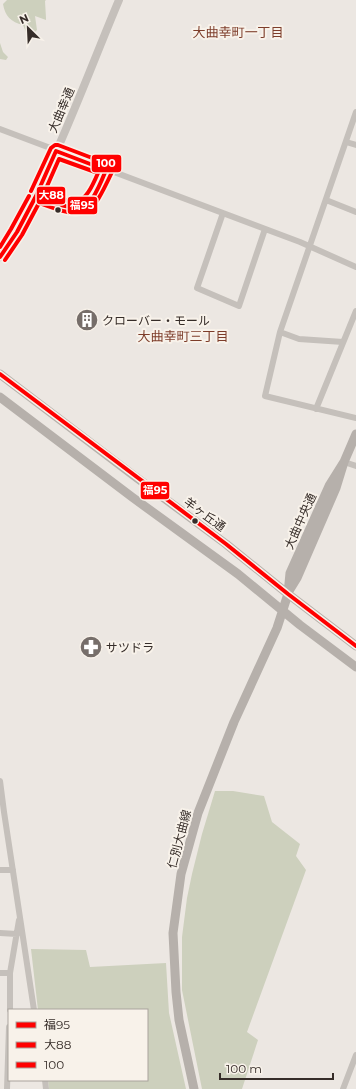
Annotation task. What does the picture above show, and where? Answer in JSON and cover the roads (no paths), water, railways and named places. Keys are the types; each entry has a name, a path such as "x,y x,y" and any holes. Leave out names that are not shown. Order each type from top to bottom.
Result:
{"main road":[{"name":"羊ヶ丘通","path":"0,374 226,544 356,646"},
{"path":"0,397 238,574 356,667"},
{"name":"大曲中央通","path":"282,610 288,594 290,573 329,486 344,462 356,434"},
{"name":"仁別大曲線","path":"194,1089 179,1020 176,992 173,933 182,874 198,813 234,722 277,628 282,610"}],"street":[{"name":"大曲幸通","path":"3,253 28,211 56,150 119,0"},
{"path":"356,112 280,332 265,396 356,418"},
{"path":"0,129 266,229 356,267"},
{"path":"346,142 356,145"},
{"path":"326,200 356,212"},
{"path":"223,213 196,288 239,306 266,229"},
{"path":"316,408 356,311"},
{"path":"280,332 299,339 342,342"},
{"path":"344,462 356,466"},
{"path":"0,781 2,812 14,870 34,1009"},
{"path":"0,870 14,870"},
{"path":"10,1009 10,973 20,915"},
{"path":"0,932 17,934"},
{"path":"0,973 10,973"},
{"path":"343,1089 356,1055"},
{"path":"0,1065 8,1065 7,1089"}],"place":[{"name":"クローバー・モール","path":"87,320"},
{"name":"サツドラ","path":"91,647"}],"district":[{"name":"大曲幸町一丁目","path":"238,32"},
{"name":"大曲幸町三丁目","path":"183,336"}]}
